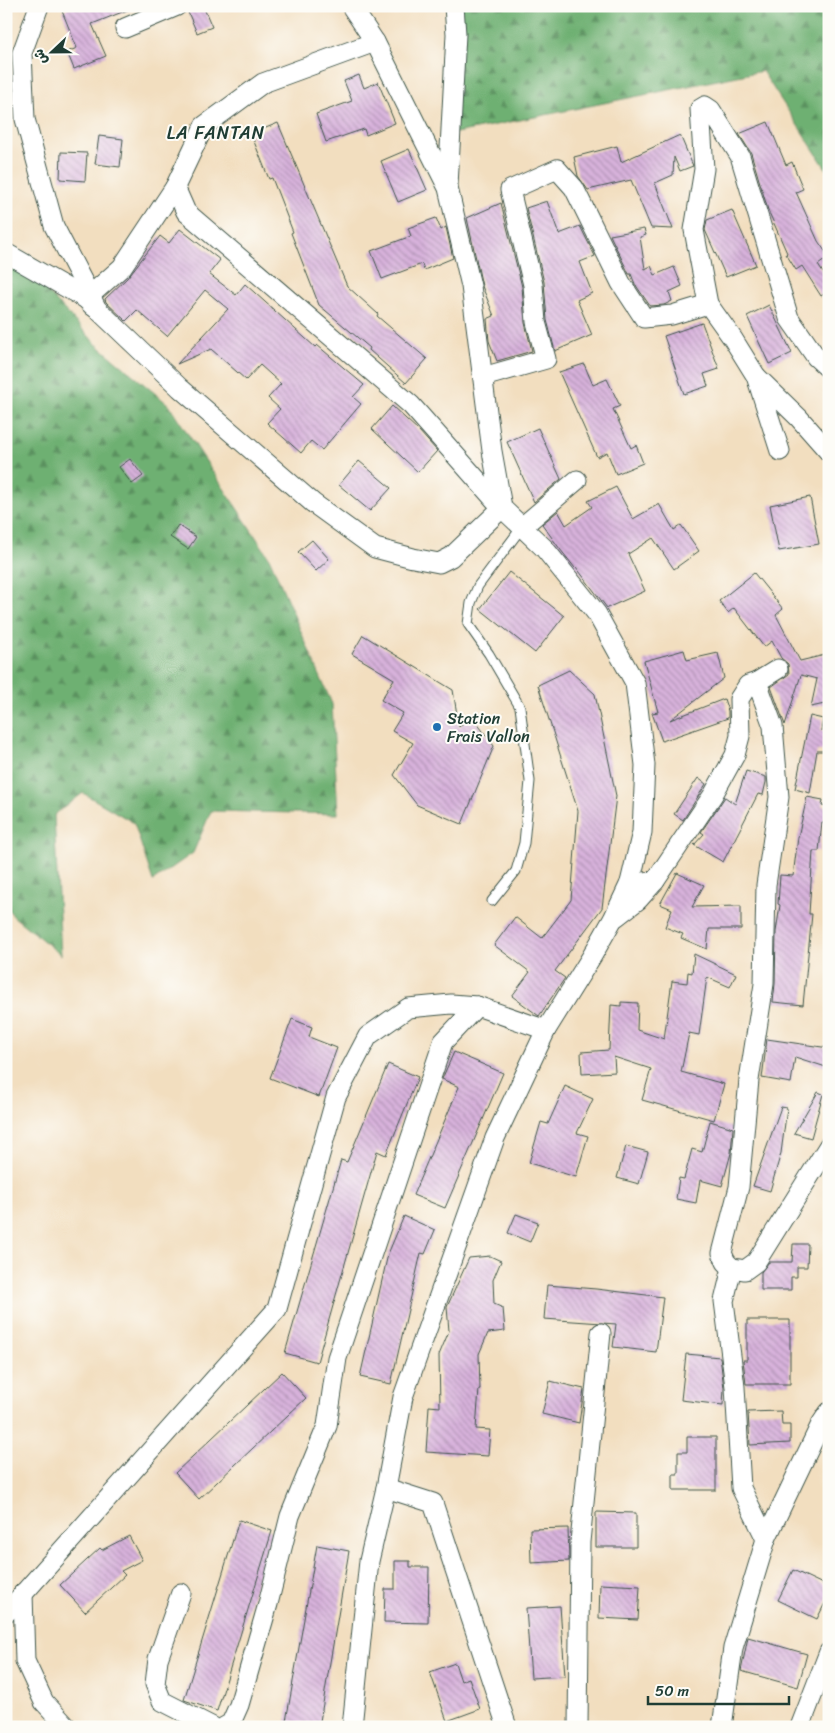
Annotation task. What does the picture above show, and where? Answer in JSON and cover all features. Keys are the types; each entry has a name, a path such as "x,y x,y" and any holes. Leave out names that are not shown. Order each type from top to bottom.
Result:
{"street":[{"path":"39,6 22,53 25,119 54,226 91,301"},
{"path":"125,28 177,6"},
{"path":"351,6 374,42 448,188 471,286 492,451 502,508"},
{"path":"448,188 456,34 454,6"},
{"path":"91,301 122,267 175,187 204,126 263,83 374,42"},
{"path":"780,451 756,376 734,339 708,304 694,230 704,170 700,109 706,106 712,110 740,156 789,318 816,357 829,369"},
{"path":"483,377 546,359 536,322 533,285 510,190 557,169 574,188 621,283 644,318 672,315 708,304"},
{"path":"175,187 186,212 411,405 502,508 544,548 597,614 635,683 646,765 642,832 630,883 613,919 546,1030 495,1138 403,1397 386,1488 369,1561 352,1727"},
{"path":"6,252 91,301 180,388 313,503 375,548 439,563 451,557 502,508"},
{"path":"756,376 799,418 829,452"},
{"path":"522,527 577,480"},
{"path":"613,919 638,900 655,881 713,795 735,755 740,736 739,699 748,684 757,682 778,669"},
{"path":"757,682 773,726 780,797 766,884 764,984 749,1080 739,1187 722,1253 726,1262 732,1268 745,1270 756,1262 829,1146"},
{"path":"630,883 655,881"},
{"path":"6,1613 277,1309 336,1097 368,1036 408,1008 451,1004 477,1006 546,1030"},
{"path":"224,1727 231,1723 239,1705 268,1604 290,1516 327,1426 337,1358 443,1042 477,1006"},
{"path":"732,1268 724,1301 735,1387 741,1488 766,1539"},
{"path":"578,1727 580,1542 601,1333"},
{"path":"722,1727 733,1648 766,1539 821,1424 829,1412"},
{"path":"386,1488 433,1502 507,1727"},
{"path":"23,1593 25,1661 44,1702 67,1727"},
{"path":"181,1593 158,1659 154,1684 162,1701 213,1727"},
{"path":"800,1727 829,1652"}],"lane":[{"path":"492,902 516,871 524,843 530,781 520,707 489,654 468,624 471,603 478,586 522,527"}],"green space":[{"path":"454,6 829,6 829,173 762,71 451,134"},
{"path":"6,247 96,344 169,405 269,557 332,704 338,814 211,811 193,853 153,881 134,823 83,793 54,815 61,955 13,916 6,905"}],"building":[{"path":"74,6 135,7 92,24 106,56 74,69 67,52 77,48 62,11"},
{"path":"188,6 203,6 212,27 197,33 187,10"},
{"path":"359,75 364,88 378,82 395,123 366,135 364,129 326,142 316,114 352,101 344,81"},
{"path":"768,122 786,165 792,162 803,189 796,192 818,241 829,257 818,265 829,282 829,291 821,296 802,266 796,270 786,254 768,210 751,153 739,134"},
{"path":"278,123 347,286 378,314 377,316 427,359 406,383 369,350 370,348 319,305 272,178 269,179 251,134"},
{"path":"680,135 693,166 680,171 674,157 673,175 655,183 673,229 651,228 631,180 588,190 578,176 574,157 617,146 621,162"},
{"path":"99,136 123,139 120,167 95,164"},
{"path":"409,149 427,190 398,202 381,161"},
{"path":"61,152 87,153 85,181 60,179"},
{"path":"547,201 559,234 580,226 595,256 580,262 592,293 577,300 592,335 555,351 547,320 544,282 526,208"},
{"path":"501,203 522,287 525,323 532,351 497,361 489,341 487,319 494,316 482,286 467,218"},
{"path":"732,210 756,265 726,277 705,230 707,220"},
{"path":"436,218 441,230 446,227 453,258 424,270 422,264 382,279 371,251 411,236 408,228"},
{"path":"180,229 220,260 209,274 236,295 245,284 315,347 317,345 364,385 353,397 361,404 322,450 311,441 301,453 267,423 280,409 268,398 281,384 260,365 246,380 211,349 177,364 228,309 205,290 167,336 137,310 126,321 106,302 105,299 127,278 160,236 169,243"},
{"path":"644,229 646,235 640,237 645,269 651,266 655,275 674,267 682,286 669,292 672,301 664,305 650,306 635,284 631,274 629,274 610,235"},
{"path":"769,305 792,353 769,364 747,316"},
{"path":"702,323 719,369 704,374 708,386 684,394 664,336"},
{"path":"584,364 593,385 607,379 620,406 613,409 631,448 636,445 643,463 616,474 607,452 597,457 559,372"},
{"path":"392,406 437,451 418,472 372,429"},
{"path":"538,428 561,479 534,502 507,442"},
{"path":"130,459 143,476 132,484 119,467"},
{"path":"359,461 391,488 370,511 339,485"},
{"path":"616,487 633,519 659,504 674,530 681,525 699,551 674,569 653,538 628,554 645,591 607,608 542,524 558,511 566,525 592,507 588,501"},
{"path":"810,497 819,544 779,551 770,505"},
{"path":"178,525 196,537 188,549 170,537"},
{"path":"312,540 329,559 316,571 298,552"},
{"path":"509,572 564,616 535,653 480,609"},
{"path":"754,573 783,609 776,615 800,661 829,654 829,703 811,707 817,679 801,675 785,725 771,687 789,674 788,664 781,658 772,641 764,647 734,608 728,613 719,601"},
{"name":"Station Frais Vallon","path":"363,635 453,690 459,727 471,715 494,746 462,824 417,805 394,775 413,743 392,731 403,713 381,700 394,679 352,654"},
{"path":"684,650 687,660 718,653 724,678 670,720 724,699 728,718 662,741 652,713 658,712 644,661"},
{"path":"569,670 595,694 616,796 602,908 555,971 565,978 539,1016 512,996 530,972 494,945 515,917 542,938 571,900 578,811 538,685"},
{"path":"810,716 823,719 821,730 829,730 829,751 817,751 810,793 795,789"},
{"path":"746,771 766,777 763,795 758,794 723,862 694,845 704,834 701,832 725,797 735,804"},
{"path":"698,778 706,784 683,820 674,814"},
{"path":"807,797 823,800 822,806 829,807 829,823 822,822 819,851 813,851 809,914 812,914 803,1005 773,1002 776,932 780,905 778,904 780,875 793,876 798,837"},
{"path":"677,873 704,885 692,907 741,906 741,929 709,929 707,949 681,938 683,934 665,927 672,909 660,904"},
{"path":"694,954 736,974 730,987 707,977 699,1035 689,1033 681,1072 724,1084 714,1120 642,1100 651,1069 614,1057 615,1072 582,1074 581,1052 609,1050 611,1005 621,1006 621,1002 638,1003 637,1030 664,1039 672,981 687,983 688,972 692,973"},
{"path":"292,1019 312,1027 309,1037 337,1048 319,1097 270,1078"},
{"path":"767,1039 829,1048 829,1068 795,1057 791,1083 762,1078"},
{"path":"454,1052 503,1073 445,1208 413,1195 459,1087 442,1079"},
{"path":"388,1064 418,1077 386,1155 377,1151 317,1362 285,1353 341,1160 347,1162"},
{"path":"565,1086 593,1099 577,1133 588,1136 576,1177 529,1163 541,1122 548,1124"},
{"path":"818,1092 823,1094 811,1138 794,1133"},
{"path":"781,1107 787,1108 781,1153 770,1191 753,1186"},
{"path":"710,1121 733,1128 731,1153 722,1186 700,1180 696,1203 676,1199 679,1178 684,1179 692,1149 702,1152"},
{"path":"626,1146 648,1152 639,1184 617,1178"},
{"path":"516,1214 538,1222 530,1242 508,1233"},
{"path":"404,1216 435,1230 425,1254 421,1253 391,1384 360,1377 388,1254"},
{"path":"793,1244 808,1244 807,1267 797,1267 797,1277 791,1277 791,1290 761,1290 761,1272 769,1262 792,1262"},
{"path":"490,1256 501,1261 493,1280 494,1304 503,1308 505,1331 488,1333 479,1354 480,1389 476,1429 490,1430 488,1456 426,1452 429,1406 440,1407 439,1355 449,1331 447,1307 469,1258"},
{"path":"547,1285 663,1297 656,1352 613,1347 616,1324 544,1319"},
{"path":"747,1320 790,1320 790,1384 746,1384 743,1360 747,1360"},
{"path":"686,1354 720,1357 724,1388 723,1405 681,1400"},
{"path":"282,1372 306,1398 199,1499 175,1473"},
{"path":"550,1381 584,1389 579,1423 542,1414"},
{"path":"781,1411 782,1425 790,1425 790,1443 750,1445 748,1412"},
{"path":"687,1437 716,1437 716,1490 673,1490 673,1474 678,1474 678,1452 687,1452"},
{"path":"596,1512 636,1513 636,1547 596,1547"},
{"path":"239,1520 272,1531 217,1711 184,1700"},
{"path":"568,1528 569,1561 531,1563 530,1529"},
{"path":"129,1536 142,1560 121,1571 125,1575 85,1612 60,1585 100,1548 102,1550"},
{"path":"317,1545 349,1551 319,1727 285,1727"},
{"path":"395,1561 410,1561 410,1567 429,1567 428,1623 384,1622 385,1589 395,1589"},
{"path":"793,1570 829,1587 829,1595 817,1619 778,1600"},
{"path":"600,1584 640,1586 638,1620 599,1618"},
{"path":"560,1606 565,1676 531,1678 526,1608"},
{"path":"748,1637 807,1654 798,1687 741,1671"},
{"path":"455,1663 461,1681 469,1678 480,1709 447,1721 430,1672"}],"place":[{"name":"Station Frais Vallon","path":"437,727"}],"district":[{"name":"LA FANTAN","path":"216,133"}]}
